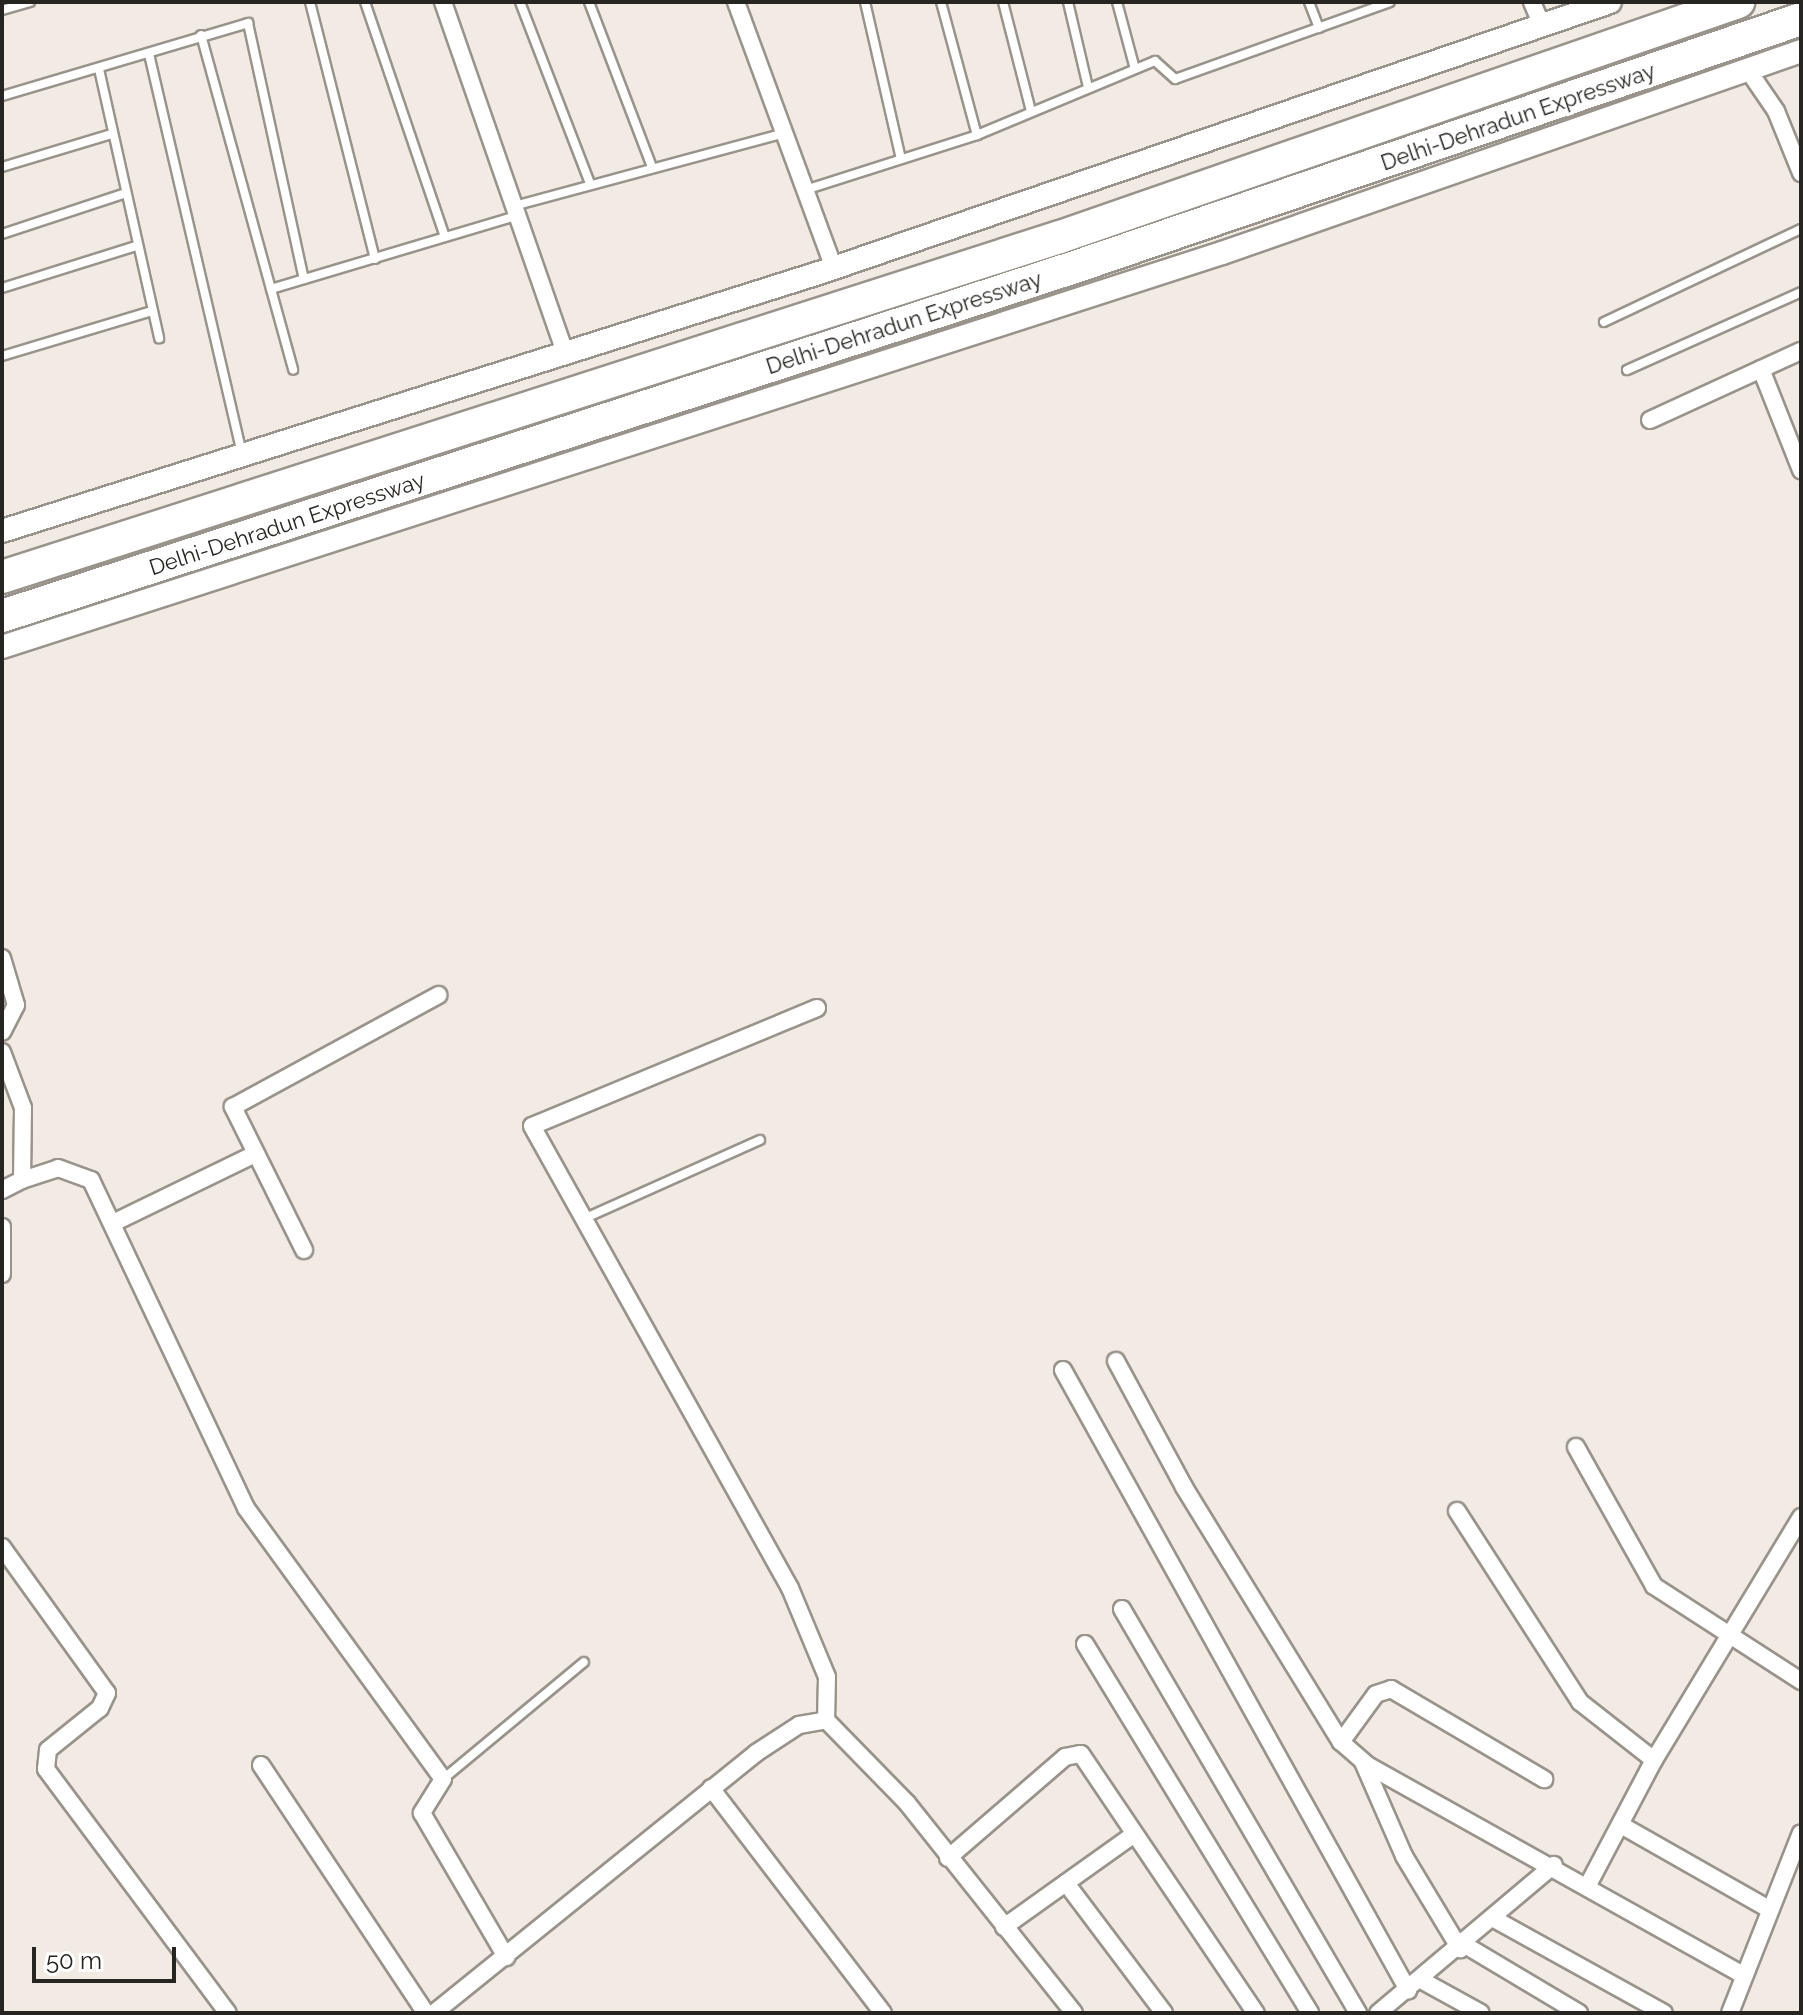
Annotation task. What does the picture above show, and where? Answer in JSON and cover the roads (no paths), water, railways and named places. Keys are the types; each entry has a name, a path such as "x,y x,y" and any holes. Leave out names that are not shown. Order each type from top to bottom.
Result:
{"highway":[{"name":"Delhi-Dehradun Expressway","path":"2,577 1060,237 1738,2"},
{"name":"Delhi-Dehradun Expressway","path":"2,616 1072,268 1801,19"}],"street":[{"path":"443,2 565,352"},
{"path":"736,2 834,268"},
{"path":"1532,2 1542,26"},
{"path":"2,531 834,268 1610,2"},
{"path":"2,647 1222,253 1801,51"},
{"path":"1748,70 1796,148 1801,173"},
{"path":"1650,420 1801,351"},
{"path":"1761,369 1801,470"},
{"path":"2,958 16,1005 2,1032"},
{"path":"304,1250 233,1115 235,1104 438,995"},
{"path":"817,1008 535,1122 536,1141 790,1588 827,1677 826,1720"},
{"path":"2,1052 23,1108 22,1180"},
{"path":"113,1223 255,1154"},
{"path":"2,1190 58,1168 82,1172 113,1223 246,1508 443,1779 422,1813 506,1957"},
{"path":"2,1227 2,1274"},
{"path":"1116,1361 1184,1487 1341,1742 1363,1762 1554,1865 1743,1975"},
{"path":"1063,1370 1414,1985 1481,2013"},
{"path":"1576,1447 1654,1586 1728,1639 1801,1681"},
{"path":"1457,1511 1571,1691 1654,1760"},
{"path":"1588,1885 1654,1760 1801,1517"},
{"path":"2,1547 107,1693 100,1708 48,1750 46,1769 228,2013"},
{"path":"1122,1609 1358,2013"},
{"path":"1085,1644 1310,2013"},
{"path":"1341,1742 1376,1694 1391,1689 1544,1779"},
{"path":"434,2013 711,1788 799,1725 826,1720 859,1747 1074,2013"},
{"path":"948,1858 1072,1754 1087,1759 1133,1835 1256,2013"},
{"path":"1363,1762 1404,1856 1462,1947 1579,2013"},
{"path":"261,1765 426,2013"},
{"path":"711,1788 883,2013"},
{"path":"1621,1825 1767,1908"},
{"path":"1730,2013 1767,1908 1801,1833"},
{"path":"1004,1927 1133,1835"},
{"path":"1390,2010 1414,1985 1496,1920 1554,1865"},
{"path":"1066,1883 1164,2013"},
{"path":"1496,1920 1664,2013"}],"lane":[{"path":"2,10 30,2"},
{"path":"310,2 375,259"},
{"path":"365,2 445,237"},
{"path":"520,2 590,183"},
{"path":"589,2 652,167"},
{"path":"865,2 901,159"},
{"path":"941,2 977,135"},
{"path":"1003,2 1031,111"},
{"path":"1068,2 1088,87"},
{"path":"1117,2 1135,69"},
{"path":"1309,2 1319,28"},
{"path":"805,190 977,135 1135,69 1160,62 1175,79 1319,28 1371,5 1390,2"},
{"path":"2,96 149,54 243,21 252,28 304,279"},
{"path":"201,35 293,370"},
{"path":"149,54 242,456"},
{"path":"99,69 123,194 159,338"},
{"path":"271,289 445,237 590,183 784,133"},
{"path":"2,167 111,134"},
{"path":"2,234 123,194"},
{"path":"1604,322 1801,229"},
{"path":"2,288 136,246"},
{"path":"1627,370 1801,292"},
{"path":"2,356 152,311"},
{"path":"580,1220 760,1140"},
{"path":"443,1779 584,1662"}]}
